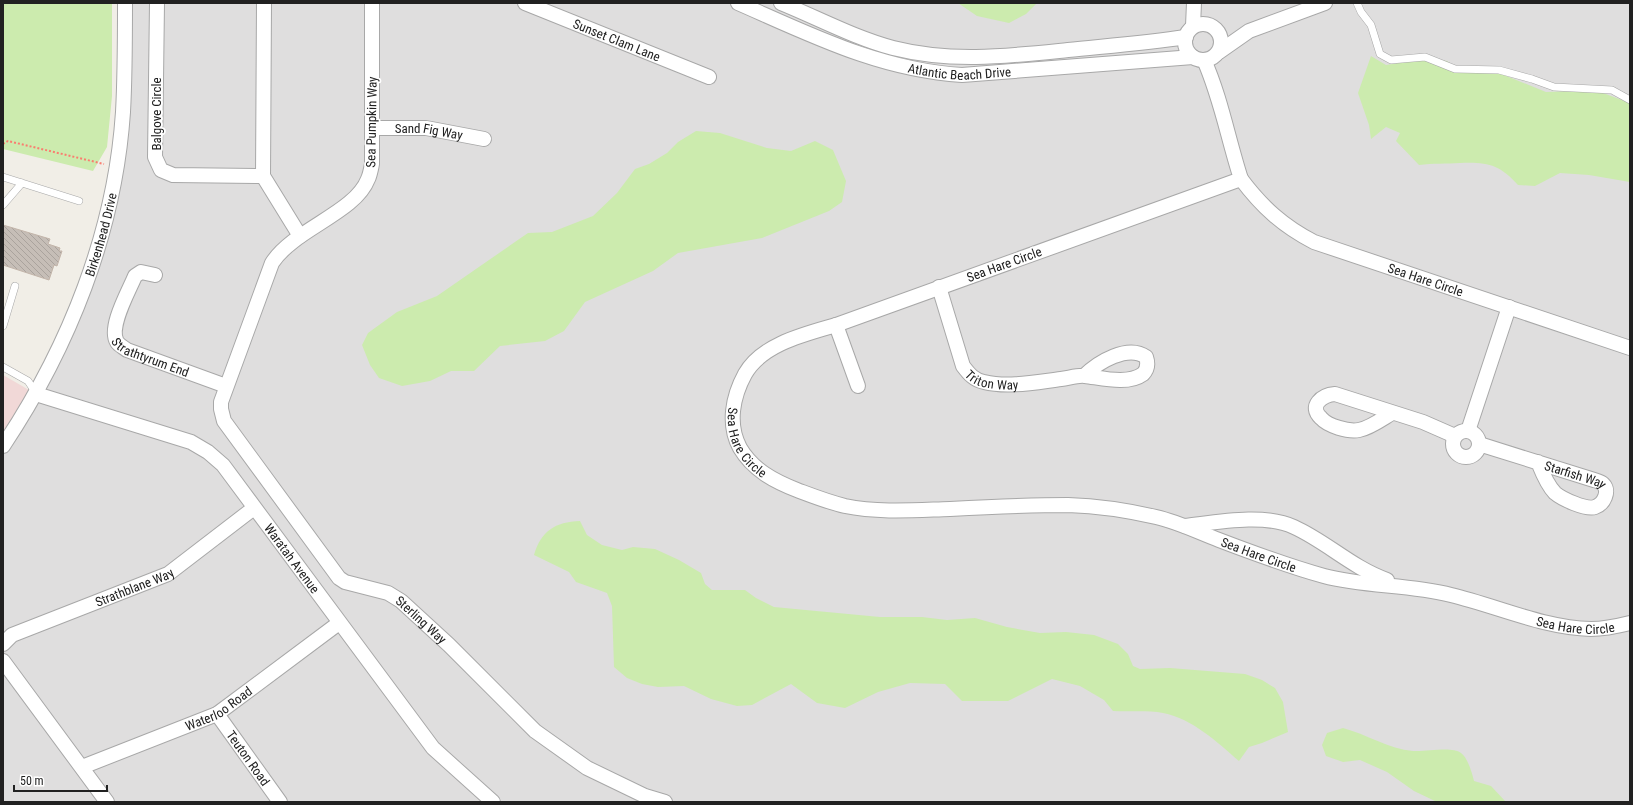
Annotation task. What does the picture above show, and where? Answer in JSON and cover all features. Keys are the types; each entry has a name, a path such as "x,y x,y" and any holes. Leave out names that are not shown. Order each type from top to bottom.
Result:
{"street":[{"name":"Birkenhead Drive","path":"3,446 36,394 73,318 83,292 103,228 116,167 123,113 125,3"},
{"name":"Balgove Circle","path":"157,3 155,157 161,170 173,175 263,176"},
{"path":"264,3 263,176 300,236"},
{"name":"Sea Pumpkin Way","path":"221,402 272,264 285,248 300,236 352,201 363,189 368,179 372,164 372,3"},
{"name":"Sunset Clam Lane","path":"525,3 709,77"},
{"name":"Atlantic Beach Drive","path":"738,3 855,53 896,66 939,74 962,75 1208,56"},
{"name":"Atlantic Beach Drive","path":"781,3 861,37 893,48 938,56 964,58 1009,56 1194,29"},
{"path":"1196,3 1194,29 1186,48 1208,56"},
{"path":"1208,56 1249,31 1325,3"},
{"path":"1194,29 1208,24 1218,30 1249,31"},
{"path":"1208,56 1222,40 1218,30"},
{"path":"855,53 861,37"},
{"path":"1009,56 1011,71"},
{"name":"Sea Hare Circle","path":"1208,56 1229,142 1241,179 1253,196 1272,215 1292,230 1314,242 1630,348"},
{"name":"Sand Fig Way","path":"372,128 426,128 484,139"},
{"name":"Sea Hare Circle","path":"1241,179 836,325 804,335 769,350 751,364 738,386 733,402 733,422 737,442 745,456 769,478 816,498 860,508 912,511 1090,506 1129,511 1185,526 1230,544 1329,577 1406,586 1450,594 1546,622 1574,627 1594,629 1630,623"},
{"name":"Strathtyrum End","path":"155,275 141,272 135,276 115,324 114,333 117,341 127,350 226,386"},
{"name":"Triton Way","path":"939,287 963,366 976,380 985,383 1012,384 1084,376"},
{"path":"1468,431 1509,307"},
{"path":"836,325 858,386"},
{"name":"Waratah Avenue","path":"36,394 191,442 208,452 223,465 433,748 493,802"},
{"path":"1392,413 1360,430 1349,430 1321,419 1318,414 1317,407 1320,399 1326,395 1335,394 1423,422 1455,436"},
{"name":"Sterling Way","path":"221,402 220,409 224,421 339,578 345,582 388,593 401,602 449,645 535,731 581,764 645,796 665,802"},
{"path":"1468,431 1476,436 1479,444 1474,454 1464,458 1454,452 1452,441 1455,436 1458,433 1468,431"},
{"name":"Starfish Way","path":"1479,444 1538,462 1594,480 1603,484 1606,490 1605,497 1601,504 1588,507 1562,499 1554,492 1538,462"},
{"name":"Strathblane Way","path":"3,644 12,635 168,574 254,508"},
{"name":"Sea Hare Circle","path":"1185,526 1240,521 1278,522 1293,526 1312,536 1357,567 1406,586"},
{"name":"Waterloo Road","path":"82,767 217,714 339,623"},
{"path":"3,661 107,802"},
{"name":"Teuton Road","path":"217,714 280,802"}],"lane":[{"path":"1357,3 1371,25 1380,54 1391,60 1425,57 1455,68 1499,70 1554,87 1612,90 1630,100"},
{"path":"3,177 79,201"},
{"path":"3,206 22,183"},
{"path":"3,326 15,286"},
{"path":"3,366 28,381 36,394"}],"path":[{"path":"3,144 8,141 116,167"}],"shaded area":[{"path":"125,3 1630,3 1630,802 3,802 3,446 73,318 110,196"},
{"path":"3,375 36,394 3,446"}],"green space":[{"path":"3,3 112,3 112,96 107,147 93,171 3,149"},
{"path":"958,3 1037,3 1026,14 1009,23 977,16"},
{"path":"1371,56 1386,65 1429,58 1447,61 1461,71 1499,73 1546,92 1576,91 1603,93 1630,103 1630,182 1589,175 1560,173 1535,186 1518,185 1505,173 1485,164 1469,163 1419,165 1396,141 1400,133 1386,127 1371,139 1369,125 1358,93"},
{"path":"696,131 720,133 767,148 791,151 815,141 833,150 846,181 842,202 829,211 762,238 678,253 653,271 585,302 564,331 545,341 500,346 474,371 451,371 430,381 402,386 379,378 370,365 362,345 368,333 397,312 437,296 528,233 552,232 593,216 617,193 635,169 649,164 667,153 678,142"},
{"path":"580,521 587,535 602,545 622,550 633,547 655,549 679,560 701,573 705,584 712,590 745,590 756,598 774,607 880,617 922,617 947,620 975,618 1007,627 1040,633 1066,632 1094,635 1118,644 1128,654 1133,666 1140,669 1170,668 1245,674 1262,680 1275,688 1283,702 1288,732 1249,747 1239,761 1204,732 1184,720 1157,712 1113,711 1104,700 1080,686 1052,679 1008,701 962,701 945,684 910,683 878,692 845,708 817,703 791,684 752,705 737,706 711,699 684,686 658,687 642,684 627,678 614,667 612,606 607,593 576,582 569,572 534,555 541,540 550,529 563,523"},
{"path":"1343,728 1404,750 1457,751 1466,758 1474,781 1491,786 1506,802 1437,802 1414,791 1387,772 1360,760 1343,762 1326,756 1322,745 1327,733"}],"building":[{"path":"3,225 50,239 48,244 60,248 59,251 62,251 57,266 54,265 49,280 3,265"}]}
